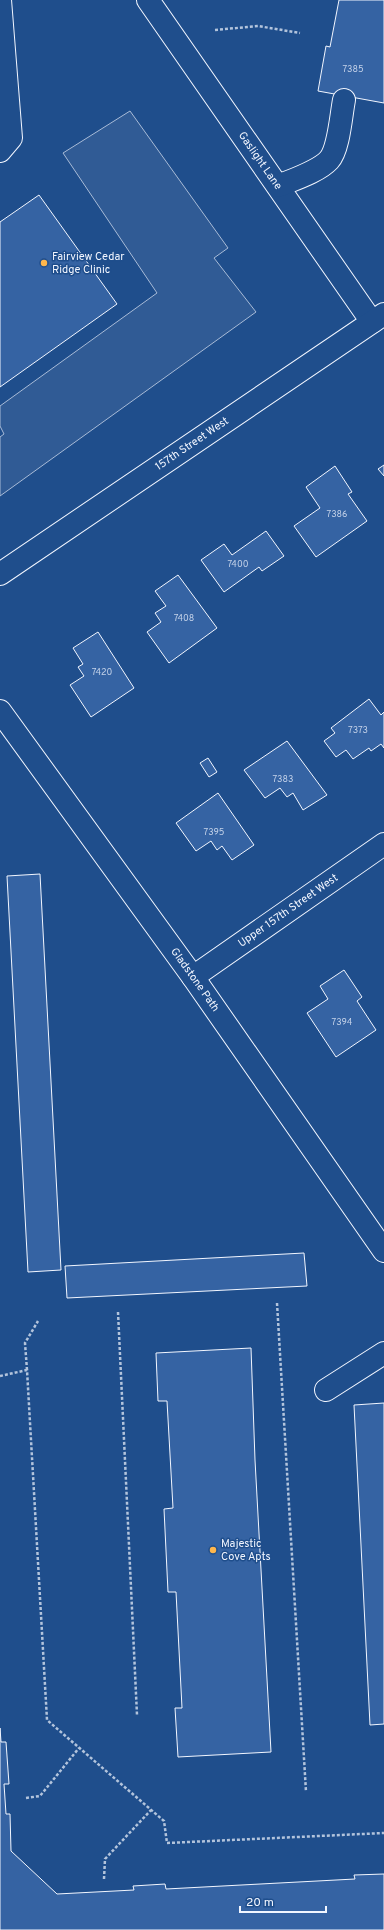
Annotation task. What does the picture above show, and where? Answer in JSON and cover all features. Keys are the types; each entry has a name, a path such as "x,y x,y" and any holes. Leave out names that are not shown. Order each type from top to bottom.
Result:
{"street":[{"path":"0,0 11,138 0,151"},
{"name":"Gaslight Lane","path":"148,0 278,186 378,318"},
{"path":"278,186 314,170 329,160 335,148 344,100"},
{"name":"157th Street West","path":"0,574 378,318"},
{"name":"Gladstone Path","path":"0,712 193,977 384,1251"},
{"name":"Upper 157th Street West","path":"193,977 384,844"},
{"path":"326,1390 384,1353"}],"path":[{"path":"215,30 258,26 300,33"},
{"path":"278,1303 306,1792"},
{"path":"118,1312 137,1715"},
{"path":"38,1321 25,1343 47,1720 164,1821 167,1843 384,1833"},
{"path":"0,1376 26,1370"},
{"path":"26,1798 40,1796 79,1748"},
{"path":"104,1879 105,1859 150,1810"}],"shaded area":[{"path":"130,111 228,248 214,258 256,312 0,496 0,437 4,434 0,426 0,406 157,293 63,153"}],"building":[{"path":"339,0 384,0 384,103 318,91 326,46 330,47"},
{"name":"Fairview Cedar Ridge Clinic","path":"39,195 117,304 0,387 0,222"},
{"path":"384,465 384,476 378,469"},
{"path":"335,466 352,492 348,494 367,521 316,557 294,526 320,508 306,487"},
{"path":"266,531 284,556 262,571 259,567 224,592 201,560 224,544 232,555"},
{"path":"178,575 217,628 169,663 147,632 161,622 155,613 166,606 155,591"},
{"path":"98,632 134,688 91,717 70,685 84,676 78,667 83,664 73,648"},
{"path":"369,699 381,715 384,712 384,748 381,744 371,751 369,748 353,759 346,750 336,757 324,741 335,733 331,728"},
{"path":"287,741 327,795 303,810 293,793 287,797 280,788 265,798 244,770"},
{"path":"208,758 217,772 209,777 200,763"},
{"path":"218,793 254,845 232,860 222,846 217,850 211,841 196,851 176,823"},
{"path":"40,874 61,1270 28,1272 7,876"},
{"path":"344,970 362,997 357,1001 376,1030 336,1057 307,1013 328,999 320,986"},
{"path":"304,1253 307,1286 67,1298 65,1266"},
{"name":"Majestic Cove Apts","path":"251,1348 255,1460 271,1752 178,1757 175,1708 182,1708 176,1592 168,1592 164,1509 173,1508 167,1401 158,1401 156,1353"},
{"path":"384,1403 384,1724 370,1725 354,1405"},
{"path":"0,1728 1,1742 6,1742 9,1784 4,1784 6,1814 10,1814 11,1851 57,1894 134,1890 133,1886 165,1884 166,1889 355,1879 354,1875 384,1874 384,1930 0,1930"}],"place":[{"name":"Fairview Cedar Ridge Clinic","path":"44,263"},
{"name":"Majestic Cove Apts","path":"213,1550"}]}
